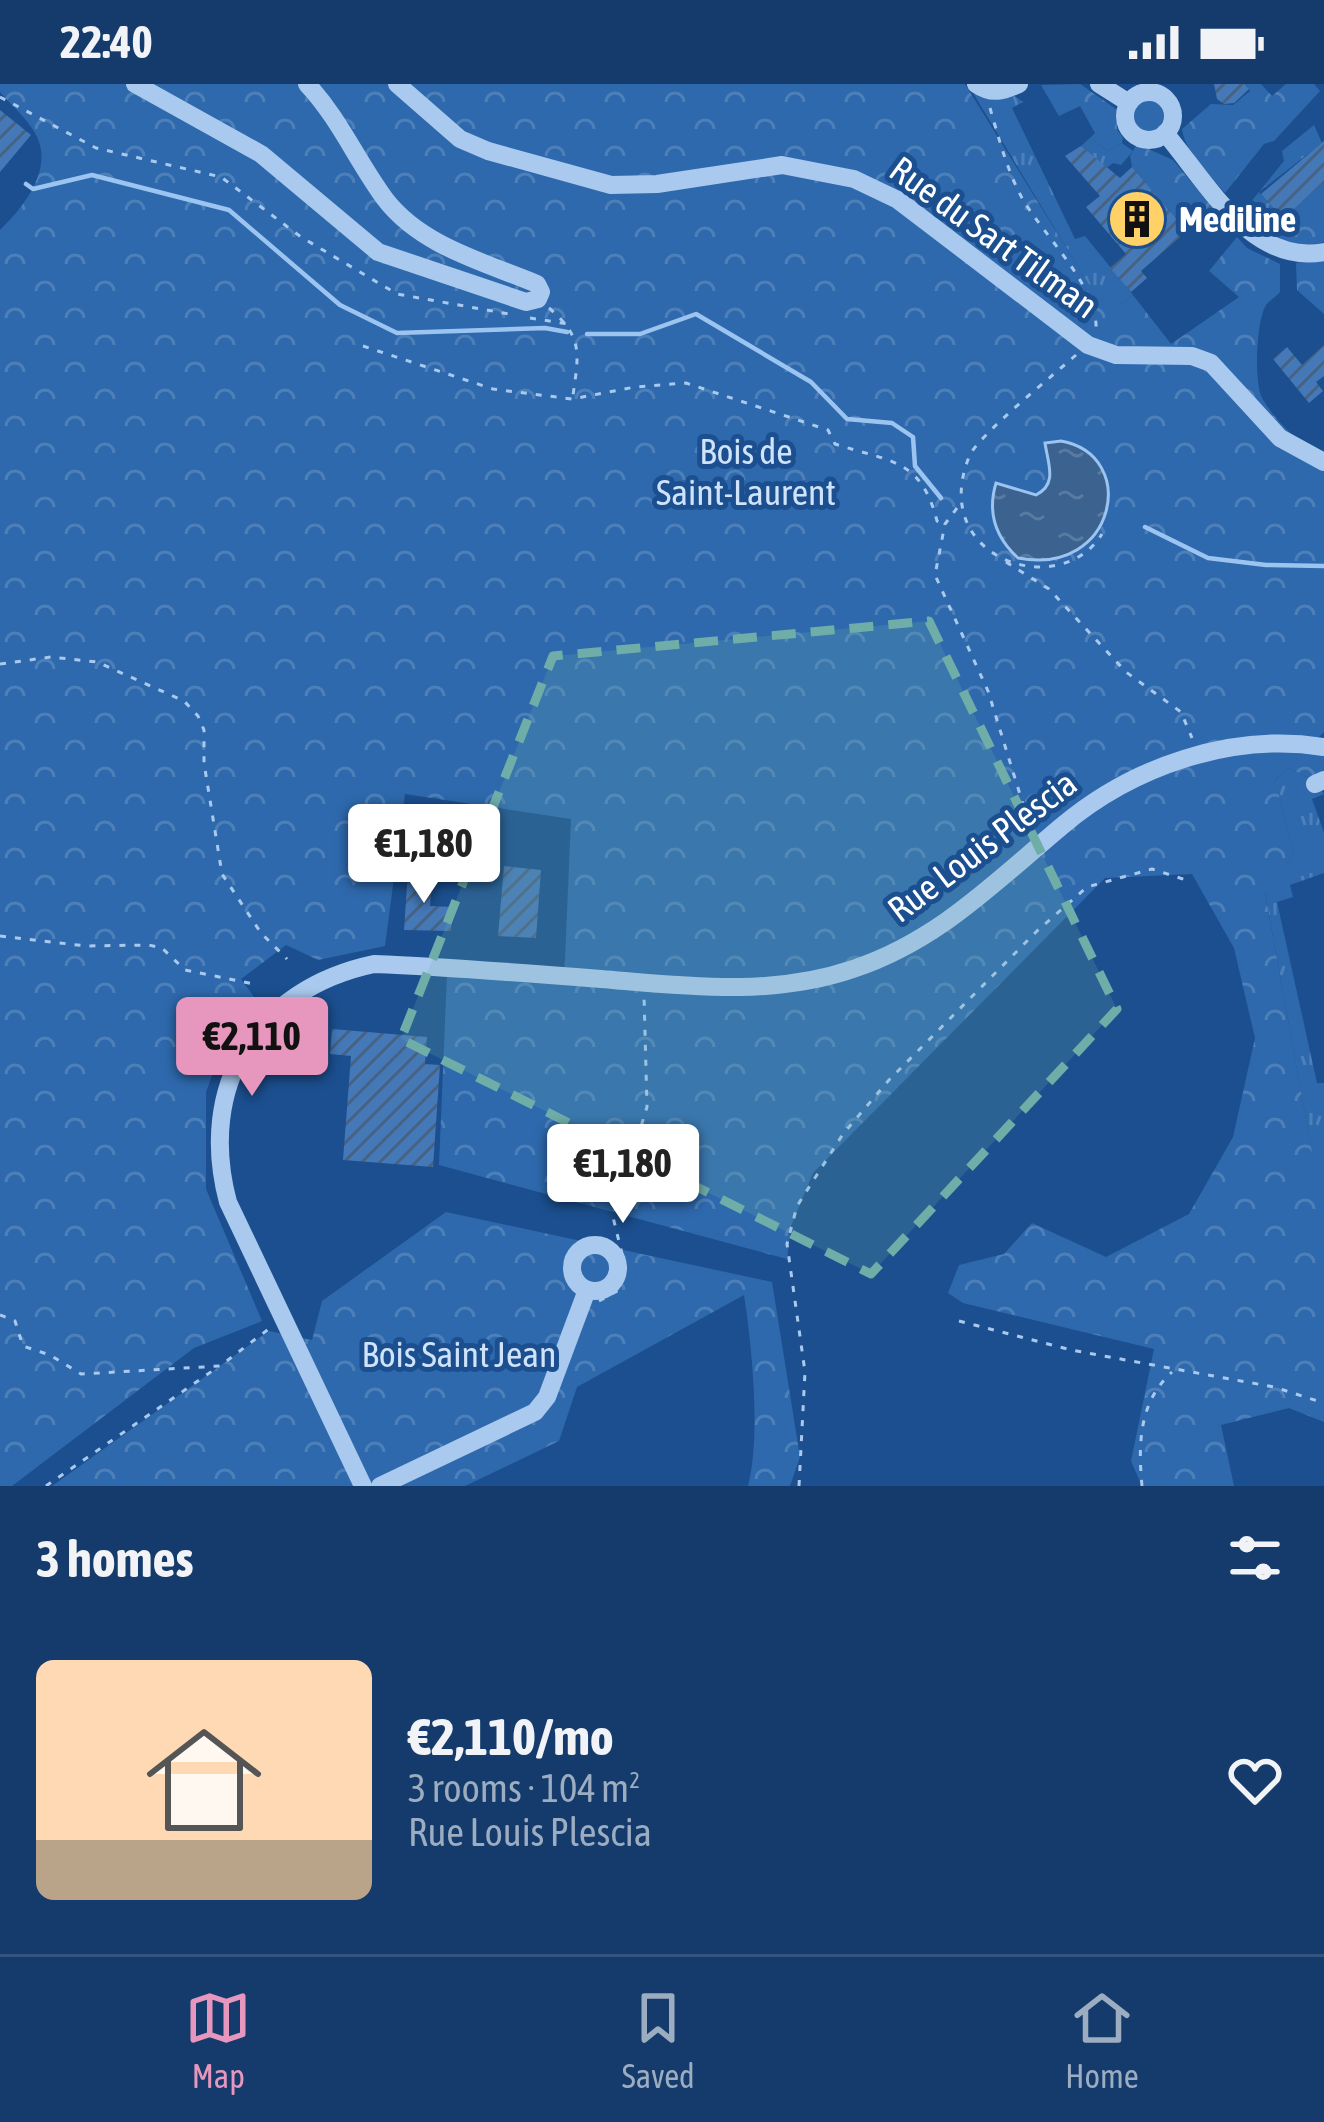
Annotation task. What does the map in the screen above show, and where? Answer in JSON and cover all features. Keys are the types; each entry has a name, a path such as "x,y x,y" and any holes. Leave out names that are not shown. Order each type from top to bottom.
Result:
{"street":[{"path":"135,84 261,154 378,252 526,302 538,299 537,284 442,244 401,216 307,84"},
{"name":"Rue du Sart Tilman","path":"397,84 460,139 611,184 657,184 782,165 854,179 898,200 1088,345 1116,356 1192,356 1211,362 1280,438 1324,462"},
{"path":"982,88 1002,91 1019,84"},
{"path":"1099,84 1129,103"},
{"path":"1149,92 1163,97 1173,117 1165,133 1145,140 1131,132 1125,118 1129,103 1149,92"},
{"path":"1165,133 1260,240 1291,254 1324,252"},
{"name":"Rue Louis Plescia","path":"364,1486 228,1202 218,1139 229,1079 268,1018 322,979 374,964 759,987 856,968 943,926 1063,824 1132,779 1179,759 1238,748 1324,747"},
{"path":"380,1486 535,1412 547,1397 589,1298"}],"path":[{"path":"982,88 1024,202 1079,280 1097,316 1088,345 969,453 958,506 945,524 935,575 988,691 1032,835 1045,824"},
{"path":"0,97 96,148 221,176 302,237 397,294 568,324"},
{"path":"538,299 568,324 579,352 572,399"},
{"path":"363,346 493,389 572,399 686,383 828,430 835,445 907,468 929,489 937,521 945,524"},
{"path":"958,506 970,535 1049,589 1126,672 1181,712 1195,743 1181,747"},
{"path":"1005,561 1047,568 1076,555 1102,534"},
{"path":"0,664 51,656 97,662 184,701 203,730 222,874 261,933 287,958"},
{"path":"799,1486 805,1372 787,1244 797,1206 813,1180 843,1134 889,1080 1087,887 1152,869 1189,881"},
{"path":"0,936 86,946 149,945 162,948 184,970 254,984"},
{"path":"589,1298 612,1296 624,1281 625,1259 613,1217 647,1107 644,982"},
{"path":"0,1315 15,1321 23,1346 50,1355 81,1374 220,1366"},
{"path":"46,1486 283,1318"},
{"path":"959,1322 1071,1351 1274,1388 1324,1403"},
{"path":"1142,1486 1140,1434 1154,1389 1174,1371"}],"highlighted area":[{"path":"929,621 1117,1009 871,1274 401,1039 553,656"}],"green space":[{"name":"Bois de Saint-Laurent","path":"0,84 965,84 1104,309 1119,306 1133,295 1171,344 1239,297 1209,271 1237,237 1247,248 1280,264 1280,292 1266,305 1260,324 1258,379 1262,398 1281,423 1324,456 1324,732 1305,751 1324,755 1324,775 1314,780 1288,768 1275,780 1294,854 1265,893 1313,1157 1324,1160 1324,1422 1289,1408 1221,1425 1234,1486 1142,1486 1131,1461 1154,1349 963,1303 948,1293 959,1265 1004,1254 1032,1223 1106,1257 1189,1214 1233,1137 1255,1038 1234,948 1192,874 1105,878 813,1173 791,1226 787,1259 439,1165 447,975 564,983 571,819 405,794 385,946 318,960 286,945 241,979 254,997 251,1013 222,1049 206,1092 206,1189 262,1321 194,1348 12,1486 0,1486 0,230 33,188 41,150 34,131 0,92"},
{"path":"1080,84 1116,109 1117,129 1123,138 1108,151 1090,138 1095,133 1080,106 1059,116 1041,85"},
{"path":"1246,84 1261,84 1272,96 1286,84 1314,84 1320,91 1274,141 1264,144 1225,193 1193,155 1182,129 1211,104 1233,105 1250,91"},
{"path":"973,93 987,99 1013,95 1023,102 1012,108 1075,239 1085,236 1133,295 1119,306 1104,310"},
{"path":"1149,101 1160,105 1164,116 1160,127 1149,131 1138,127 1134,116 1138,105"},
{"path":"1314,125 1322,143 1259,192 1284,161 1282,151"},
{"path":"1090,138 1108,151 1122,143 1133,151 1121,165 1113,163 1105,169 1081,146"},
{"path":"1137,144 1173,160 1212,207 1187,231 1132,167 1130,156"},
{"path":"1324,182 1324,242 1300,244 1280,239 1242,213 1259,192 1283,219"},
{"path":"1324,260 1324,314 1297,290 1296,263"},
{"path":"1288,768 1314,780 1324,794 1312,799 1324,833 1324,873 1290,885 1293,897 1277,902 1317,1083 1324,1083 1324,1160 1313,1158 1265,892 1294,854 1275,780"},
{"name":"Bois Saint Jean","path":"446,1212 772,1282 800,1457 790,1486 748,1486 755,1417 744,1295 577,1387 559,1441 465,1486 52,1486 269,1331 312,1340 322,1301"}],"water":[{"path":"1061,441 1086,451 1101,468 1108,489 1106,512 1096,533 1077,550 1051,559 1018,558 995,524 996,483 1036,495 1049,479 1045,443"}],"building":[{"path":"1214,84 1245,84 1249,89 1234,103 1224,104 1217,99"},
{"path":"0,110 31,135 0,172"},
{"path":"1324,141 1324,182 1283,219 1261,194"},
{"name":"Mediline","path":"1081,146 1120,178 1132,167 1187,231 1141,271 1147,278 1131,292 1110,268 1126,254 1086,207 1100,196 1065,156"},
{"path":"1324,345 1324,376 1316,382 1323,391 1309,403 1273,359 1287,347 1302,365"},
{"path":"504,866 541,870 536,938 498,936"},
{"path":"408,871 433,873 430,906 452,907 451,931 404,930"},
{"path":"332,1029 427,1037 425,1064 440,1065 433,1167 343,1160 351,1056 330,1054"}],"waterway":[{"path":"26,184 33,189 92,175 229,210 340,305 397,333 545,328 567,332"},
{"path":"587,334 640,334 696,314 811,382 847,419 892,423 913,437 915,466 941,498"},
{"path":"1145,527 1208,558 1324,566"}],"place":[{"name":"Mediline","path":"1137,219"}]}
